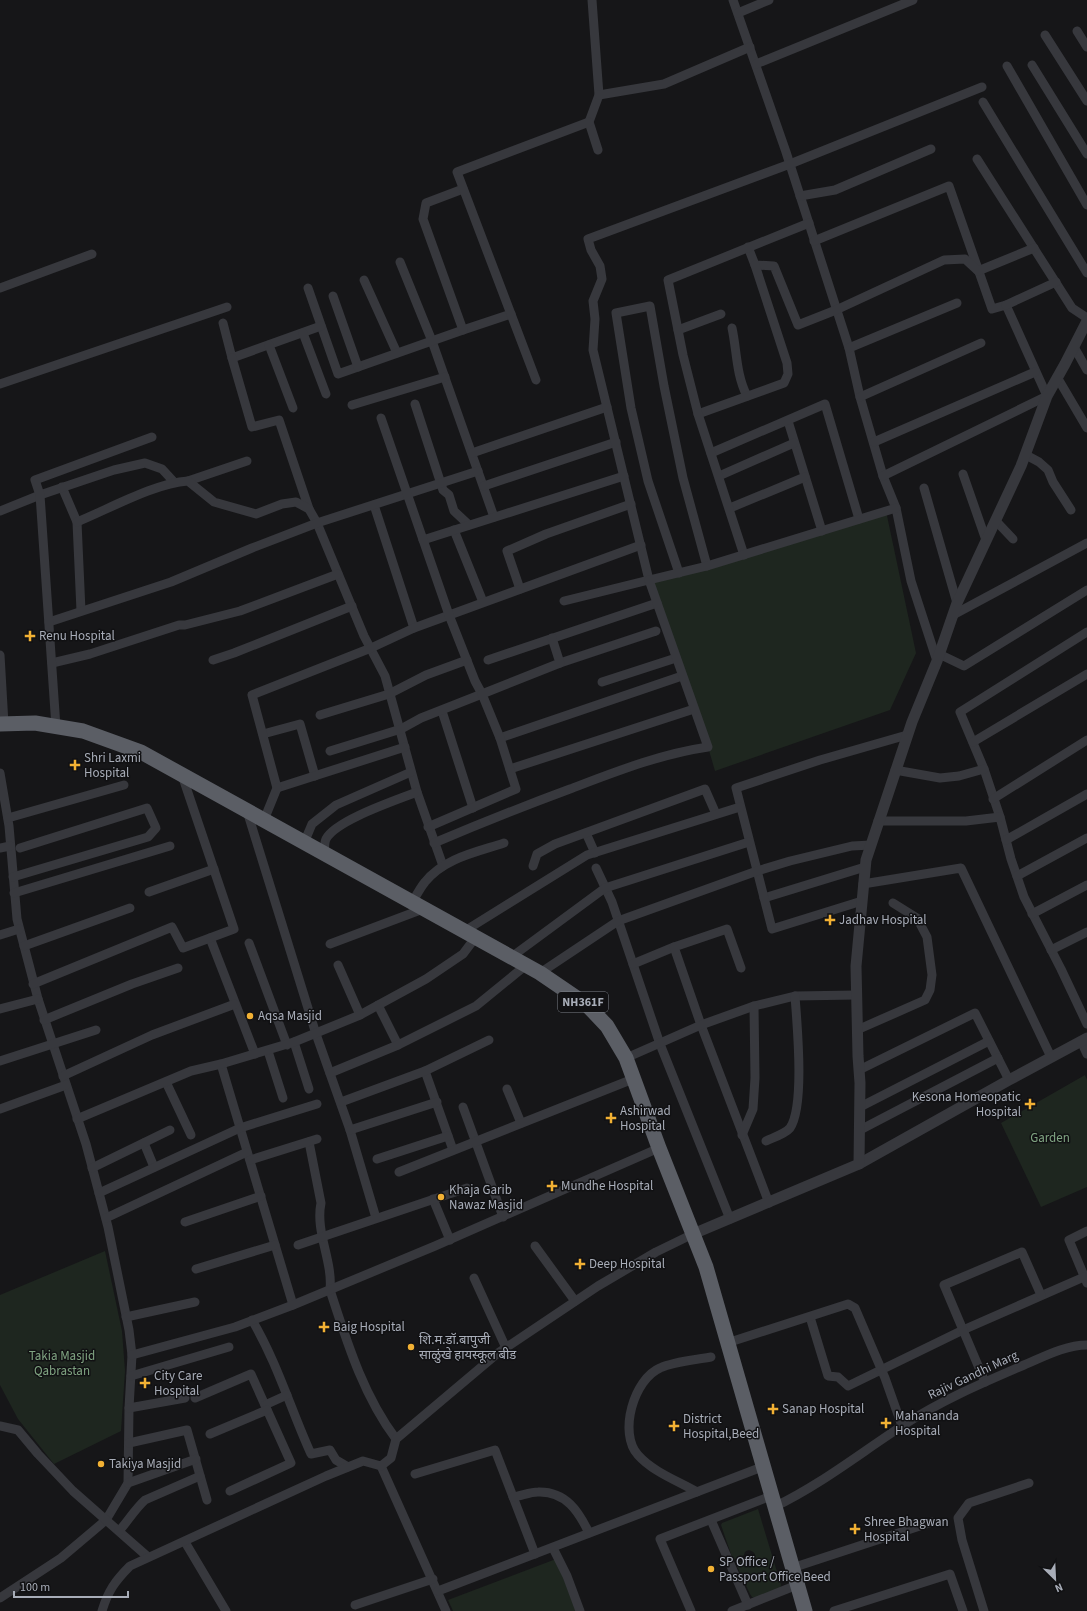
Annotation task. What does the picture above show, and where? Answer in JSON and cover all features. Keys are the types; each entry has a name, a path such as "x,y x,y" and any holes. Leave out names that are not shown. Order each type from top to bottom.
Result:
{"highway":[{"name":"NH361F","path":"2,724 35,723 83,731 141,752 510,958 540,973 587,1005 607,1026 626,1058 659,1148 706,1267 772,1502 805,1611"}],"street":[{"path":"592,0 599,95 589,122 598,150"},
{"path":"733,0 790,164 849,348 860,397 884,476 896,508 911,581 938,658"},
{"path":"738,13 769,0"},
{"path":"756,64 913,0"},
{"path":"1078,31 1087,47"},
{"path":"1045,35 1087,102"},
{"path":"599,95 664,84 750,47"},
{"path":"1032,65 1087,154"},
{"path":"1007,66 1087,205"},
{"path":"434,843 493,818 605,775 677,753 708,746 649,580 593,350 595,319 593,301 602,279 600,266 588,238 790,164 982,86"},
{"path":"983,102 1087,273"},
{"path":"536,380 457,172 589,122"},
{"path":"800,196 835,190 931,149"},
{"path":"859,1164 860,1107 856,966 865,867 878,821 907,735 938,658 957,603 1026,455 1047,396 1074,347 1087,319 1072,308 977,159"},
{"path":"814,240 949,186 992,309 1006,305 1056,282"},
{"path":"463,330 423,220 426,203 464,189"},
{"path":"744,555 730,508 698,414 668,280 809,223"},
{"path":"698,414 784,383 788,374 786,363 748,247"},
{"path":"978,271 1034,248"},
{"path":"0,288 92,254"},
{"path":"755,266 774,266 798,325 836,310 944,260 964,259 978,271"},
{"path":"400,262 445,377 494,517"},
{"path":"364,280 397,354"},
{"path":"308,288 338,374 511,314"},
{"path":"333,296 358,367"},
{"path":"849,348 958,303"},
{"path":"1006,305 1047,396"},
{"path":"679,573 648,481 633,415 616,312 650,306 664,386 683,478 707,566"},
{"path":"0,384 227,307"},
{"path":"678,330 721,314"},
{"path":"223,323 252,427 279,420 309,509 317,523 370,648 385,676 401,729 417,792 428,827 443,866"},
{"path":"232,358 321,326"},
{"path":"732,328 737,351 740,383 747,396"},
{"path":"303,332 326,394"},
{"path":"860,397 981,344"},
{"path":"269,345 293,408"},
{"path":"1074,347 1087,370"},
{"path":"874,442 1036,372"},
{"path":"352,405 445,377"},
{"path":"1057,377 1087,428"},
{"path":"884,476 1047,396"},
{"path":"416,404 443,490 449,495 454,510 469,525"},
{"path":"711,453 825,404 859,519"},
{"path":"472,453 607,407"},
{"path":"381,418 449,615 500,738 516,789 428,827"},
{"path":"788,421 822,531"},
{"path":"56,727 40,495 35,480 152,437"},
{"path":"484,486 616,442"},
{"path":"719,476 794,444"},
{"path":"1026,455 1039,462 1048,470 1053,482 1071,510"},
{"path":"77,522 151,490 174,482 188,481 247,461"},
{"path":"0,511 62,487 114,470 145,463 162,469 174,482"},
{"path":"49,622 170,582 317,523 478,471"},
{"path":"963,474 986,540"},
{"path":"423,540 624,476"},
{"path":"730,508 805,477"},
{"path":"188,481 214,502 256,514 282,504 296,502 309,509"},
{"path":"62,487 77,522 81,611"},
{"path":"924,488 957,603"},
{"path":"520,589 507,551 546,534 631,504"},
{"path":"374,505 414,628"},
{"path":"564,601 707,566 896,508"},
{"path":"996,521 1013,539"},
{"path":"454,530 483,602"},
{"path":"953,615 1087,543"},
{"path":"264,820 277,788 252,694 370,648 414,628 641,545"},
{"path":"52,663 90,654 179,625 185,625 240,611 338,574"},
{"path":"938,658 964,666 1087,590"},
{"path":"488,660 657,603"},
{"path":"213,660 352,606"},
{"path":"330,751 401,729 421,718 442,711 560,663 656,631"},
{"path":"1087,632 960,712 984,769 1024,897 1087,1024"},
{"path":"552,638 560,663"},
{"path":"0,655 2,724"},
{"path":"602,682 676,658"},
{"path":"320,715 390,694 426,675 467,660"},
{"path":"500,738 682,676"},
{"path":"973,742 1086,678"},
{"path":"510,769 694,709"},
{"path":"442,711 473,808"},
{"path":"263,734 300,724 315,776"},
{"path":"862,901 772,929 736,788 820,760 907,735"},
{"path":"993,798 1087,740"},
{"path":"277,788 405,747"},
{"path":"895,770 940,778 959,776 984,769"},
{"path":"304,842 312,824 336,805 411,772"},
{"path":"0,773 3,806 8,818 15,847 12,877 19,929 44,1020 77,1119 106,1218 132,1355 129,1408 128,1484 106,1520 61,1558 0,1598"},
{"path":"34,984 172,927 183,948 234,929 182,774"},
{"path":"8,818 124,785"},
{"path":"533,866 537,854 555,844 705,789 716,814"},
{"path":"324,854 326,840 332,832 358,816 417,792"},
{"path":"1006,840 1087,794"},
{"path":"77,1119 191,1071 268,1051 316,1034 360,1015 426,978 463,954 469,935 587,855 740,807"},
{"path":"0,848 15,847 148,808 151,813 156,828 148,837 12,877"},
{"path":"247,811 316,1034 350,1130 376,1218"},
{"path":"878,821 966,821 1000,817"},
{"path":"586,833 595,853"},
{"path":"1017,876 1087,838"},
{"path":"510,958 605,888 749,842"},
{"path":"330,944 418,906 425,882 443,866 455,859 504,843"},
{"path":"540,973 618,920 757,871 790,861 852,846 871,845"},
{"path":"14,893 170,846"},
{"path":"764,898 865,867"},
{"path":"596,868 618,920 660,1044 730,1219"},
{"path":"863,884 961,868 1051,1057"},
{"path":"149,892 214,869"},
{"path":"1032,914 1087,885"},
{"path":"857,1030 925,1000 930,990 932,975 927,937 917,918 893,903"},
{"path":"24,946 130,908"},
{"path":"0,935 19,929"},
{"path":"633,964 674,947 727,930 741,968"},
{"path":"1051,950 1087,932"},
{"path":"210,938 255,1054"},
{"path":"249,943 309,1089"},
{"path":"674,947 701,1025 769,1203"},
{"path":"338,965 360,1015"},
{"path":"330,1073 398,1045 476,1006 525,966"},
{"path":"44,1020 132,984 178,968"},
{"path":"626,1058 701,1025 754,1006 795,996 856,995"},
{"path":"766,1141 789,1129 797,1112 798,1044 795,996"},
{"path":"0,1009 38,999"},
{"path":"0,1109 64,1080 152,1035 235,1004"},
{"path":"378,1005 398,1045"},
{"path":"742,1135 753,1109 755,1078 754,1006"},
{"path":"859,1070 975,1013 1009,1080"},
{"path":"0,1061 96,1030"},
{"path":"341,1102 425,1071 489,1040"},
{"path":"382,1466 392,1458 396,1439 506,1348 598,1286 656,1252 693,1234 859,1164 1084,1040 1087,1054"},
{"path":"860,1107 989,1041"},
{"path":"268,1051 283,1098"},
{"path":"860,1130 998,1058"},
{"path":"221,1064 293,1305"},
{"path":"425,1071 453,1150"},
{"path":"399,1172 633,1079"},
{"path":"166,1082 191,1135"},
{"path":"507,1089 521,1124"},
{"path":"350,1130 437,1102"},
{"path":"99,1192 240,1128 317,1104"},
{"path":"463,1107 503,1217"},
{"path":"92,1168 170,1130"},
{"path":"377,1159 448,1136"},
{"path":"106,1218 249,1156 313,1140 322,1237 331,1282 330,1290 349,1348 367,1392 384,1423 396,1439"},
{"path":"144,1142 154,1167"},
{"path":"132,1355 235,1327 293,1305 450,1240 659,1148"},
{"path":"298,1245 467,1188"},
{"path":"185,1222 261,1196"},
{"path":"434,1199 450,1240"},
{"path":"810,1317 828,1376 838,1377 848,1386 882,1371 963,1330 1041,1295 1086,1280 1069,1240 1087,1231"},
{"path":"196,1269 275,1245"},
{"path":"535,1246 575,1301"},
{"path":"985,1382 944,1285 1022,1252 1041,1295"},
{"path":"474,1278 506,1348"},
{"path":"126,1317 195,1302"},
{"path":"727,1344 848,1304 855,1308 882,1371 902,1426"},
{"path":"252,1320 265,1341 311,1454 330,1450 336,1460 348,1467"},
{"name":"Rajiv Gandhi Marg","path":"691,1611 660,1539 711,1520 799,1495 902,1426 936,1406 985,1382 1063,1350 1080,1345 1087,1345"},
{"path":"131,1376 229,1347"},
{"path":"697,1492 652,1467 637,1454 631,1439 630,1415 637,1392 645,1380 659,1368 711,1357"},
{"path":"129,1408 190,1398 250,1374 291,1463 230,1491"},
{"path":"210,1434 266,1407 287,1395"},
{"path":"0,1426 18,1430 38,1454 68,1485 148,1558"},
{"path":"129,1443 187,1430 207,1500"},
{"path":"415,1474 495,1450 535,1554"},
{"path":"128,1484 196,1459"},
{"path":"102,1611 108,1593 117,1579 130,1566 348,1467 363,1462 382,1466"},
{"path":"382,1466 446,1611"},
{"path":"438,1591 762,1467"},
{"path":"119,1531 131,1517 138,1505 145,1500 200,1476"},
{"path":"984,1611 962,1540 958,1518 969,1503 1029,1483"},
{"path":"514,1497 539,1492 556,1495 572,1505 582,1518 589,1533"},
{"path":"711,1520 748,1605"},
{"path":"792,1568 932,1522"},
{"path":"185,1542 226,1611"},
{"path":"553,1548 567,1576 580,1611"},
{"path":"834,1611 950,1574 962,1611"},
{"path":"355,1605 433,1579"},
{"path":"732,1611 797,1585"}],"green space":[{"path":"886,511 916,653 890,710 715,771 708,747 649,580"},
{"name":"Garden","path":"1085,1075 1087,1080 1087,1187 1041,1207 1001,1123"},
{"name":"Takia Masjid Qabrastan","path":"105,1251 122,1331 125,1371 121,1431 54,1464 18,1419 0,1385 0,1295"},
{"path":"758,1509 781,1585 780,1588 755,1598 750,1594 736,1564 745,1560 753,1561 755,1554 748,1550 744,1555 733,1560 721,1525 722,1523"},
{"path":"556,1559 576,1611 453,1611 448,1600"}],"place":[{"name":"Renu Hospital","path":"30,636"},
{"name":"Shri Laxmi Hospital","path":"75,765"},
{"name":"Jadhav Hospital","path":"830,920"},
{"name":"Aqsa Masjid","path":"250,1016"},
{"name":"Kesona Homeopatic Hospital","path":"1030,1104"},
{"name":"Ashirwad Hospital","path":"611,1118"},
{"name":"Mundhe Hospital","path":"552,1186"},
{"name":"Khaja Garib Nawaz Masjid","path":"441,1197"},
{"name":"Deep Hospital","path":"580,1264"},
{"name":"Baig Hospital","path":"324,1327"},
{"name":"शि.म.डॉ.बापुजी साळुंखे हायस्कूल बीड","path":"411,1347"},
{"name":"City Care Hospital","path":"145,1383"},
{"name":"Sanap Hospital","path":"773,1409"},
{"name":"Mahananda Hospital","path":"886,1423"},
{"name":"District Hospital,Beed","path":"674,1426"},
{"name":"Takiya Masjid","path":"101,1464"},
{"name":"Shree Bhagwan Hospital","path":"855,1529"},
{"name":"SP Office / Passport Office Beed","path":"711,1569"}]}
